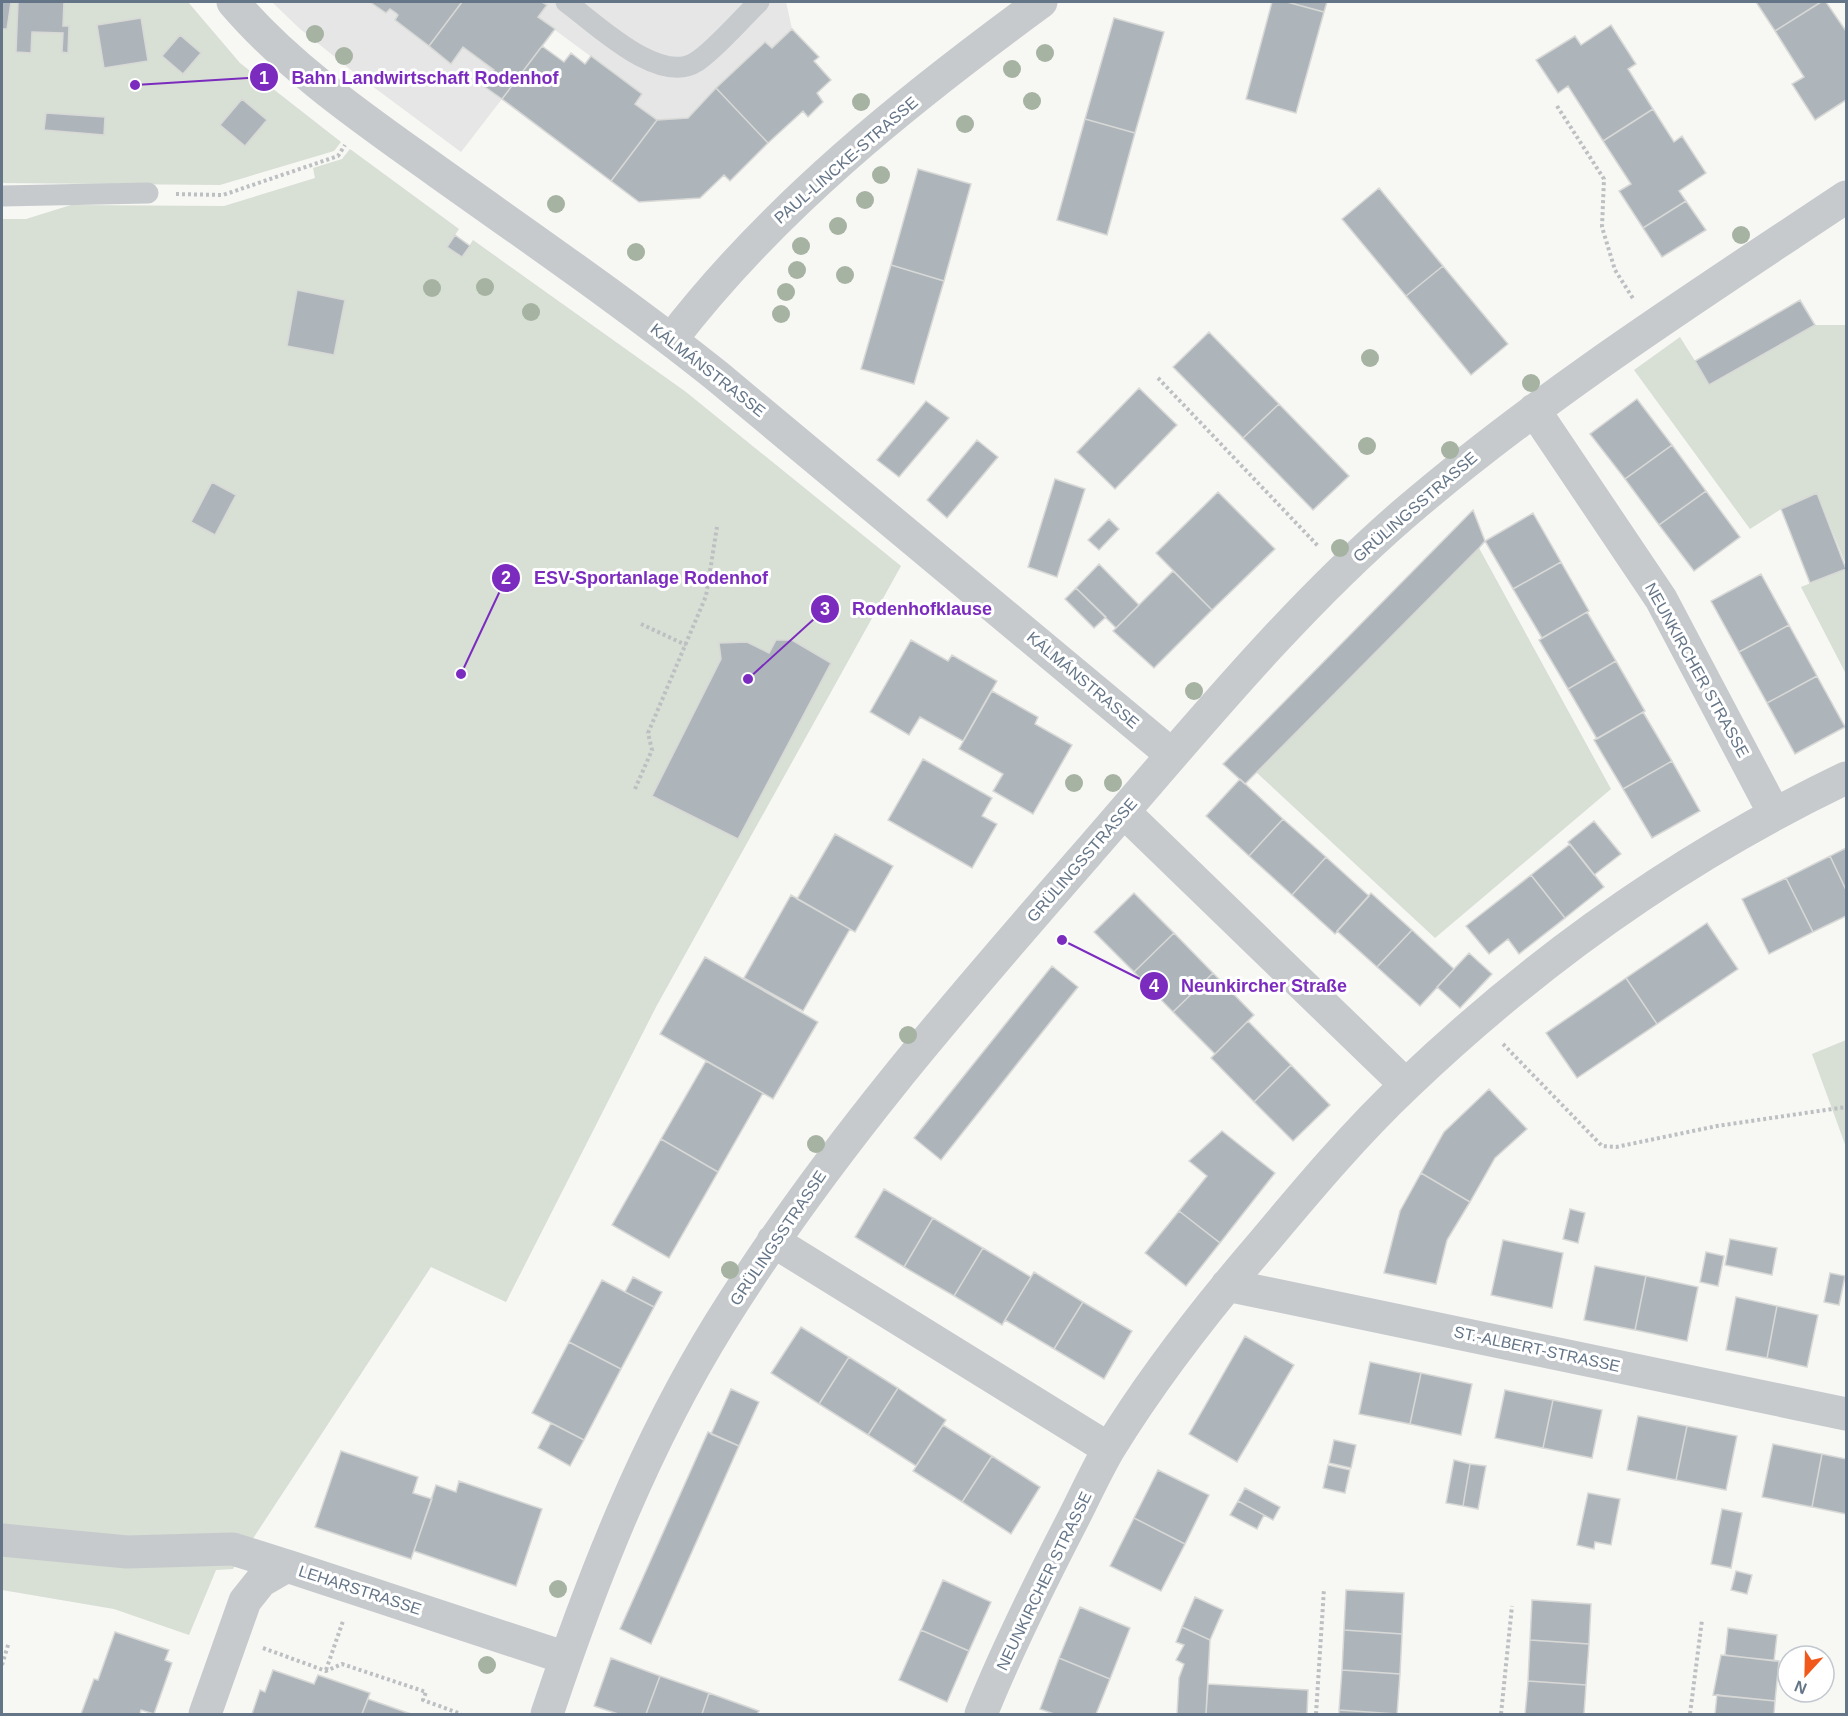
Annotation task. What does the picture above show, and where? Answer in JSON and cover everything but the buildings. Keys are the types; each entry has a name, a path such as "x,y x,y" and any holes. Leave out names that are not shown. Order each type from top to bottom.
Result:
{"street":[{"name":"KÁLMÁNSTRASSE","path":"233,2 282,52 330,91 671,340 890,518 1172,755"},
{"name":"PAUL-LINCKE-STRASSE","path":"671,340 734,262 786,211 889,119 1041,2"},
{"name":"GRÜLINGSSTRASSE","path":"547,1714 595,1579 645,1462 718,1326 773,1241 829,1164 883,1096 1172,755 1342,571 1411,508 1497,437 1651,326 1846,197"},
{"name":"NEUNKIRCHER STRASSE","path":"1534,410 1661,599 1774,813"},
{"name":"NEUNKIRCHER STRASSE","path":"981,1714 1035,1592 1109,1449 1174,1355 1227,1285 1316,1180 1406,1084 1480,1019 1600,923 1676,871 1774,813 1846,778"},
{"path":"1124,812 1406,1084"},
{"path":"773,1241 1109,1449"},
{"name":"ST.-ALBERT-STRASSE","path":"1227,1285 1846,1414"},
{"path":"2,1540 127,1552 232,1549 287,1566"},
{"name":"LEHARSTRASSE","path":"205,1714 245,1601 261,1581 287,1566 566,1658"}],"lane":[{"path":"566,2 648,62 673,69 696,63 759,2"},
{"path":"2,196 148,193"}],"path":[{"path":"1557,106 1604,179 1602,227 1615,270 1651,326"},
{"path":"148,193 223,195 338,156 345,146"},
{"path":"1158,378 1342,571"},
{"path":"635,789 652,750 648,733 706,596 717,527"},
{"path":"641,624 686,645"},
{"path":"1480,1019 1602,1146 1616,1147 1717,1126 1846,1107"},
{"path":"326,1671 354,1589"},
{"path":"1316,1714 1324,1589"},
{"path":"1501,1714 1512,1606"},
{"path":"1690,1714 1702,1620"},
{"path":"231,1637 326,1671 342,1664 426,1692 423,1700 461,1714"},
{"path":"2,1665 9,1642"}],"shaded area":[{"path":"2,2 188,2 240,63 341,142 334,151 220,185 2,183"},
{"path":"272,2 786,2 792,29 772,48 764,42 688,118 657,120 635,104 642,94 555,30 461,152 356,74 299,28"},
{"path":"350,149 459,229 447,247 462,257 473,240 686,392 901,566 656,1007 506,1302 431,1267 233,1569 216,1570 189,1635 114,1609 2,1590 2,219 26,219 71,205 224,206 315,178 313,168 342,159"},
{"path":"1815,325 1846,325 1846,565 1817,493 1781,509 1750,529 1634,370 1680,337 1710,385"},
{"path":"1479,548 1611,789 1435,938 1256,772"},
{"path":"1846,569 1846,674 1801,587"},
{"path":"1846,1040 1846,1147 1812,1054"}],"place":[{"name":"Bahn Landwirtschaft Rodenhof","path":"135,85"},
{"name":"ESV-Sportanlage Rodenhof","path":"461,674"},
{"name":"Rodenhofklause","path":"748,679"},
{"name":"Neunkircher Straße","path":"1062,940"}]}
